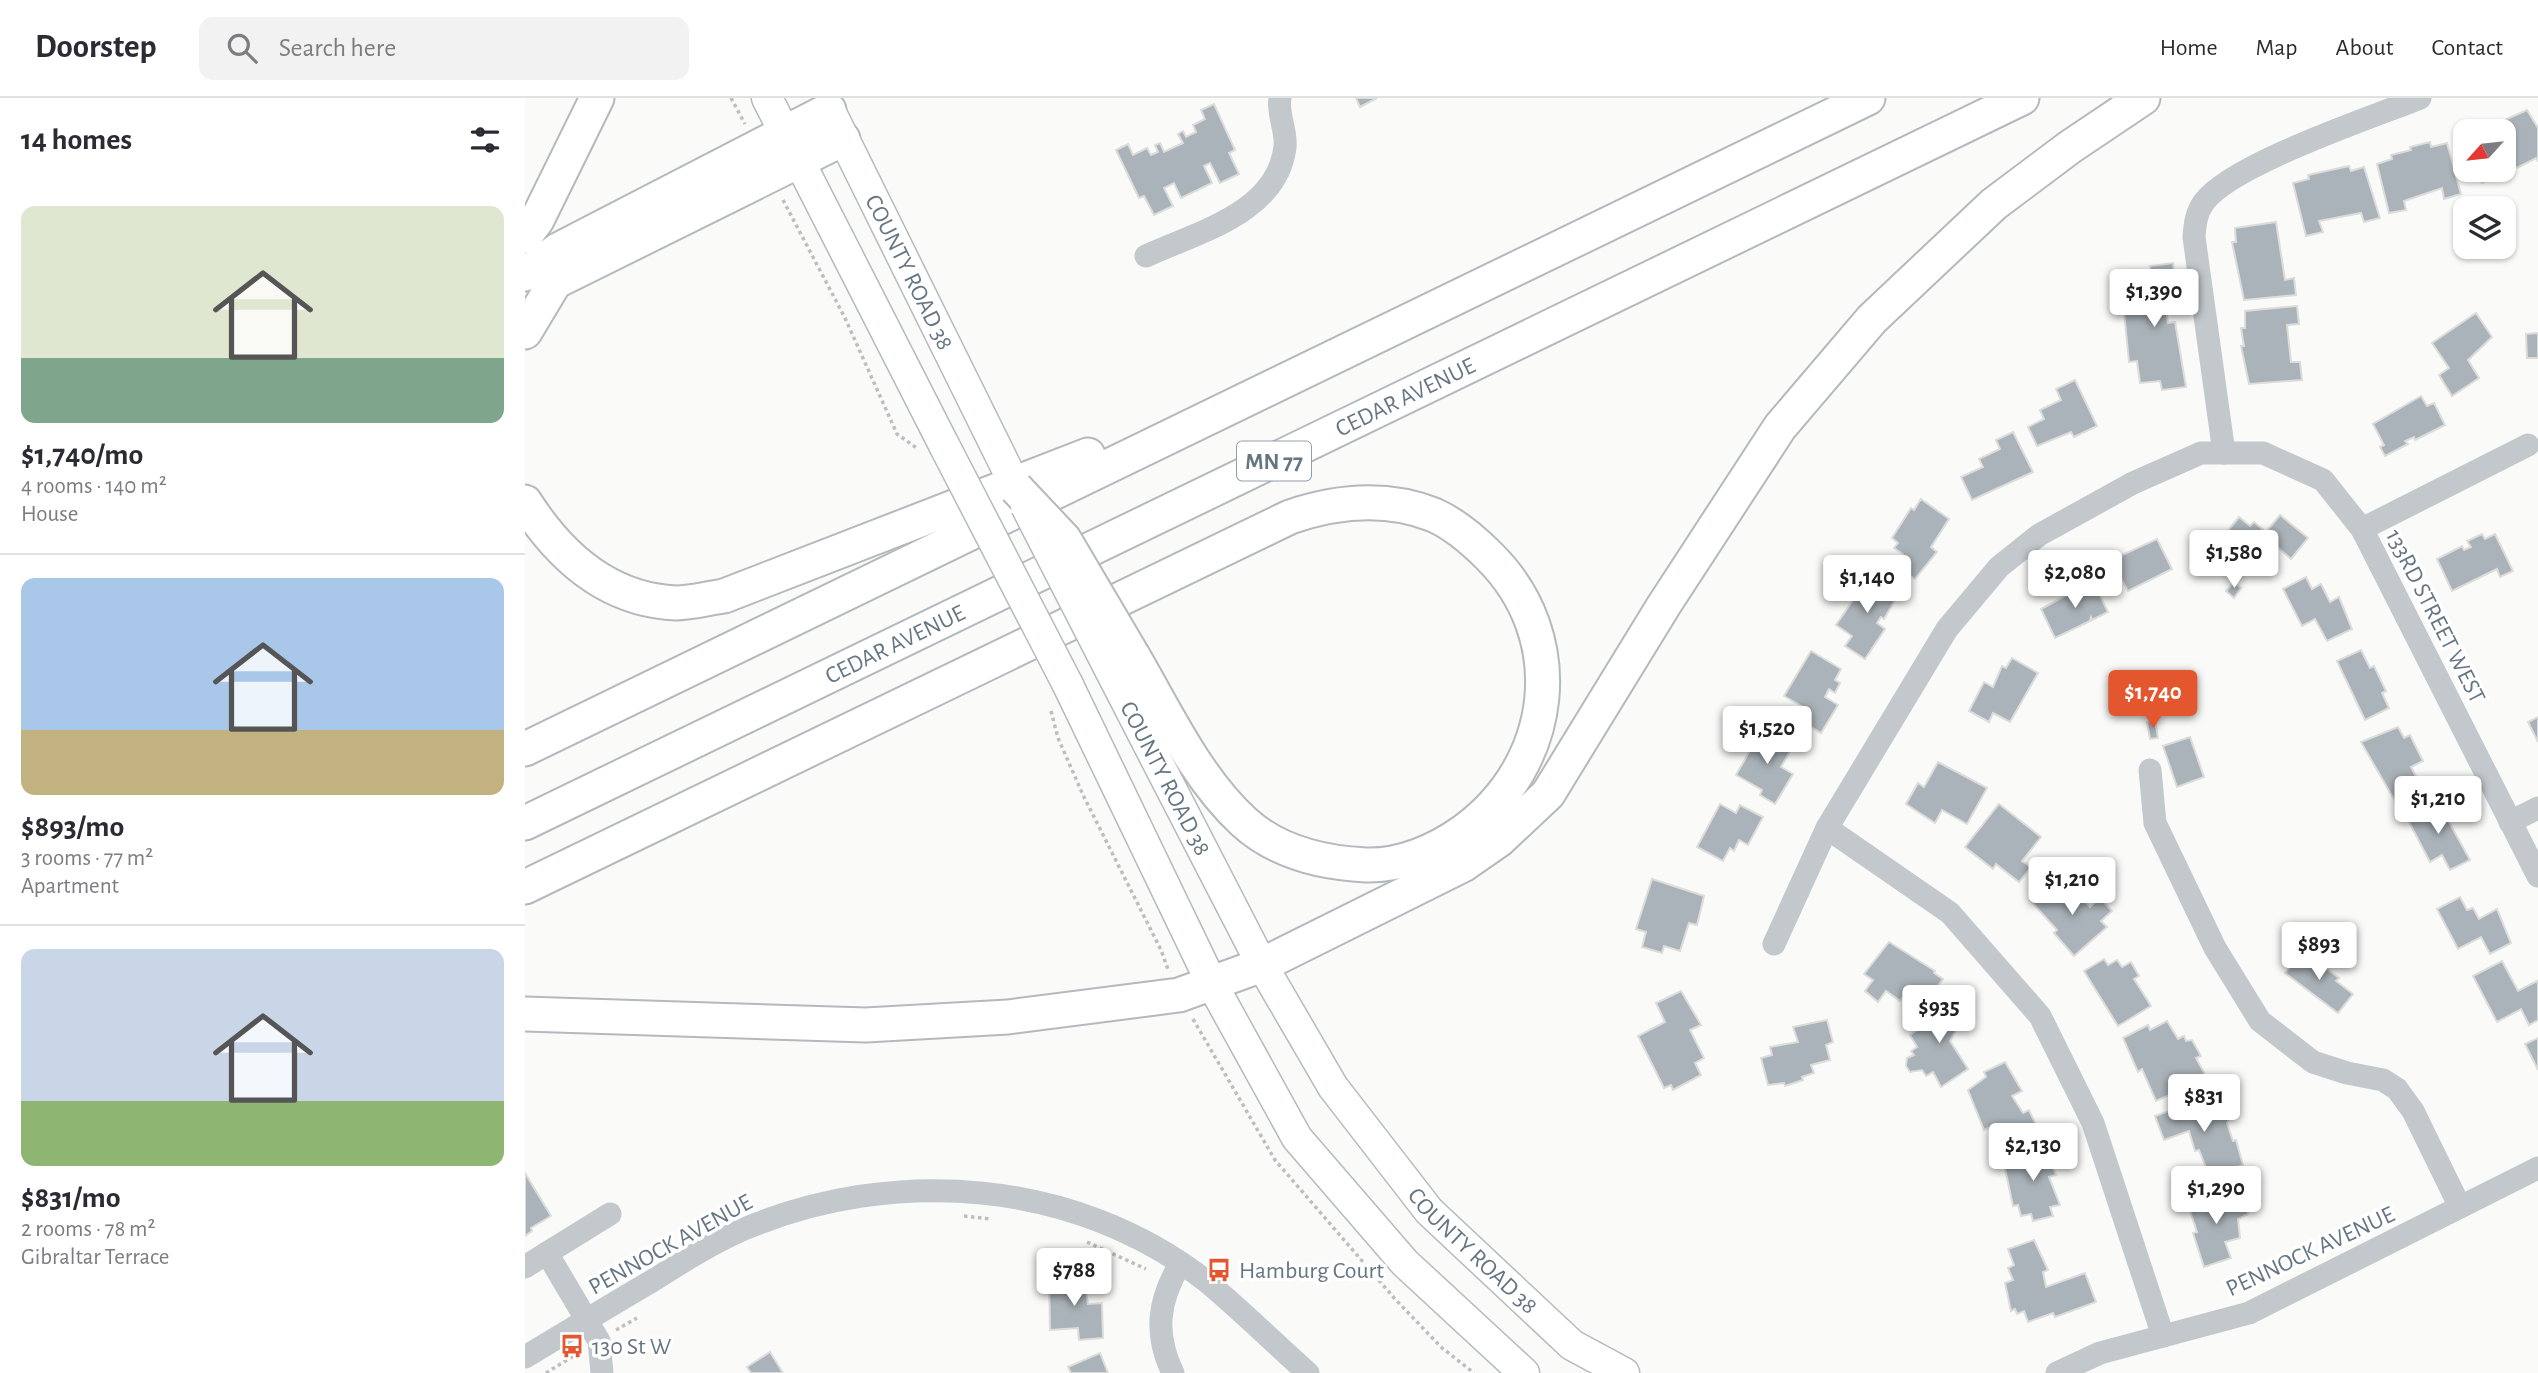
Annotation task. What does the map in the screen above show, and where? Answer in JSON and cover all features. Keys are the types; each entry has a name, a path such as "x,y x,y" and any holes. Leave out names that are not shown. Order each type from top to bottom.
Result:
{"highway":[{"path":"525,236 537,220 597,98"},
{"name":"MN 77","path":"525,749 1868,98"},
{"name":"CEDAR AVENUE","path":"525,823 2022,98"},
{"path":"525,1014 866,1025 1008,1017 1179,995 1262,965 1464,865 1499,840 1548,794 1664,605 1780,427 1872,319 1994,204 2070,147 2143,98"},
{"path":"525,332 555,282 778,154 832,116"},
{"path":"525,274 558,250 778,154"},
{"path":"525,502 546,536 579,568 628,595 677,603 724,596 1312,368"},
{"path":"525,887 1290,517 1323,506 1358,502 1393,505 1434,516 1472,539 1500,567 1524,599 1538,637 1544,674 1541,711 1529,750 1512,783 1481,818 1453,839 1420,855 1381,865 1345,864 1310,858 1286,848 1245,823 1213,788 1121,662 1064,539 1016,488"}],"main road":[{"name":"COUNTY ROAD 38","path":"767,98 778,154 933,450 1068,685 1212,984 1297,1138 1405,1263 1524,1373"},
{"name":"COUNTY ROAD 38","path":"832,116 1016,488"},
{"name":"COUNTY ROAD 38","path":"1121,662 1262,965 1333,1087 1429,1211 1572,1345 1624,1373"}],"street":[{"path":"2224,453 2194,237 2196,217 2205,200 2224,185 2283,152 2420,98"},
{"path":"1146,256 1258,202 1278,173 1286,145 1279,101"},
{"path":"2362,529 2528,444"},
{"name":"133RD STREET WEST","path":"1774,944 1827,828 1947,629 1999,567 2039,535 2133,483 2201,453 2263,453 2323,480 2362,529 2538,876"},
{"path":"2150,770 2155,823 2215,948 2260,1021 2313,1062 2347,1073 2383,1080 2397,1089 2413,1111 2460,1207"},
{"path":"2511,822 2538,808"},
{"path":"1827,828 1950,913 2040,1016 2093,1123 2163,1336"},
{"name":"PENNOCK AVENUE","path":"2057,1373 2100,1353 2249,1313 2538,1168"},
{"name":"PENNOCK AVENUE","path":"525,1357 741,1230 801,1208 884,1191 942,1189 1009,1196 1053,1206 1099,1221 1148,1244 1174,1273 1205,1281 1308,1373"},
{"path":"525,1267 610,1214"},
{"path":"547,1253 587,1320"},
{"path":"1173,1373 1164,1356 1159,1311 1174,1273"},
{"name":"PENNOCK AVENUE","path":"587,1320 599,1341 602,1373"}],"path":[{"path":"731,98 778,154 845,318 889,410 897,433 933,450"},
{"path":"953,1216 1000,1219"},
{"path":"1079,1239 1174,1273"},
{"path":"546,1373 639,1316"}],"building":[{"path":"1356,98 1377,98 1360,107"},
{"path":"1214,104 1235,150 1229,153 1239,174 1220,183 1210,163 1204,166 1212,183 1181,198 1174,183 1164,188 1173,206 1154,215 1144,196 1139,198 1116,150 1128,144 1133,155 1147,148 1151,155 1158,152 1155,145 1160,143 1164,152 1183,143 1178,134 1183,131 1186,137 1196,132 1193,125 1205,119 1201,110"},
{"path":"2527,110 2538,128 2538,161 2536,158 2517,168 2517,119 2507,119"},
{"path":"2430,142 2431,147 2447,143 2453,165 2453,182 2458,182 2461,194 2444,199 2442,188 2404,201 2406,210 2389,213 2377,164 2392,159 2391,155 2411,150 2410,147"},
{"path":"2349,166 2351,171 2364,167 2380,218 2364,222 2361,213 2319,221 2323,232 2306,236 2293,183 2309,179 2308,175"},
{"path":"2276,222 2285,280 2294,278 2296,295 2244,300 2232,242 2236,242 2235,228"},
{"path":"2173,263 2176,292 2171,293 2173,308 2166,309 2168,323 2175,322 2186,387 2162,390 2160,381 2140,383 2137,361 2129,362 2124,312 2132,312 2128,277 2151,276 2150,266"},
{"path":"2297,306 2299,324 2287,325 2291,362 2300,362 2302,380 2249,384 2241,346 2244,346 2241,328 2245,328 2245,311"},
{"path":"2476,313 2492,337 2468,360 2479,378 2452,396 2439,375 2449,368 2432,343"},
{"path":"2538,333 2538,358 2527,358 2526,334"},
{"path":"2075,380 2097,426 2074,437 2071,432 2037,446 2028,427 2044,419 2040,410 2061,400 2056,389"},
{"path":"2421,396 2427,406 2434,403 2445,425 2415,440 2414,437 2405,441 2408,444 2385,456 2380,447 2384,445 2373,424"},
{"path":"2013,432 2033,472 1972,500 1961,477 1983,467 1979,459 2000,449 1996,440"},
{"path":"1921,499 1949,519 1931,547 1937,552 1915,579 1895,565 1903,554 1894,548 1898,543 1892,538 1911,508 1914,510"},
{"path":"2280,515 2308,538 2291,559 2276,546 2259,567 2222,538 2239,517 2250,526 2254,522 2266,532"},
{"path":"2482,534 2485,539 2495,534 2513,571 2500,577 2497,569 2452,591 2437,559 2462,546 2464,550 2471,547 2467,541"},
{"path":"2157,539 2172,569 2128,591 2122,580 2110,586 2100,565"},
{"path":"1871,574 1899,593 1884,619 1881,617 1877,623 1885,629 1865,659 1845,646 1852,636 1836,625"},
{"path":"2306,577 2312,589 2321,584 2330,602 2339,597 2352,629 2327,641 2315,619 2302,626 2283,589"},
{"path":"2093,581 2108,612 2092,620 2091,617 2090,621 2055,638 2041,609"},
{"path":"2234,582 2241,588 2234,598 2226,591"},
{"path":"2361,650 2370,668 2374,666 2386,691 2382,693 2389,708 2365,720 2337,661"},
{"path":"1811,651 1841,669 1835,680 1840,683 1835,693 1829,689 1825,697 1838,705 1821,733 1800,720 1807,709 1784,696"},
{"path":"2012,658 2038,673 2010,722 1993,713 1989,722 1969,711 1984,682 1993,687 2002,666 2006,668"},
{"path":"2538,717 2538,742 2528,722"},
{"path":"2155,720 2158,738 2150,739 2147,722"},
{"path":"2398,727 2404,738 2410,735 2423,761 2411,767 2425,794 2399,808 2361,742"},
{"path":"1763,728 1793,746 1781,767 1793,774 1775,804 1760,795 1762,790 1736,775"},
{"path":"2190,737 2204,777 2177,787 2163,746"},
{"path":"1938,762 1987,788 1967,824 1942,810 1935,823 1906,804 1918,783 1924,787"},
{"path":"2438,802 2470,860 2450,870 2442,855 2430,862 2407,818"},
{"path":"1720,804 1736,813 1740,805 1763,817 1748,845 1739,840 1734,851 1730,848 1723,861 1697,847"},
{"path":"1999,804 2041,837 2022,861 2031,867 2019,882 1996,864 1993,869 1965,847"},
{"path":"1652,879 1704,896 1697,925 1689,923 1680,951 1664,946 1662,953 1642,947 1646,932 1636,929"},
{"path":"2047,885 2059,899 2073,887 2090,907 2100,898 2112,911 2101,921 2107,927 2074,956 2054,933 2057,930 2030,900"},
{"path":"2460,897 2467,910 2473,908 2479,919 2497,909 2511,943 2490,954 2481,937 2458,949 2437,909"},
{"path":"1889,942 1943,979 1925,1002 1909,989 1900,1001 1886,991 1878,1002 1865,991 1873,980 1864,974"},
{"path":"2302,951 2339,978 2336,981 2353,994 2338,1013 2285,973"},
{"path":"2104,959 2108,965 2117,960 2122,967 2131,962 2139,976 2134,979 2151,1006 2118,1026 2084,971"},
{"path":"2502,961 2518,991 2537,981 2538,1020 2529,1025 2521,1009 2497,1022 2473,976"},
{"path":"1681,991 1701,1025 1690,1030 1704,1058 1695,1063 1701,1075 1673,1090 1671,1085 1664,1088 1638,1036 1665,1022 1656,1003"},
{"path":"1947,996 1968,1009 1950,1041 1968,1069 1941,1087 1933,1072 1926,1076 1922,1070 1910,1072 1906,1066 1907,1058 1914,1055 1911,1051 1917,1047 1910,1035 1933,1019"},
{"path":"1827,1020 1833,1042 1826,1045 1830,1060 1811,1065 1814,1073 1802,1077 1803,1080 1785,1086 1784,1083 1768,1085 1761,1058 1772,1055 1770,1047 1798,1042 1793,1027"},
{"path":"2167,1021 2178,1039 2184,1036 2186,1041 2192,1040 2201,1056 2196,1058 2207,1078 2156,1101 2142,1069 2138,1072 2123,1038 2148,1025 2150,1030"},
{"path":"2538,1038 2538,1070 2525,1044"},
{"path":"2005,1062 2022,1091 2012,1096 2023,1113 2029,1110 2036,1125 1997,1147 1988,1128 1984,1130 1968,1090 1986,1077 1984,1072"},
{"path":"2217,1099 2222,1110 2228,1112 2230,1117 2227,1123 2233,1141 2236,1140 2243,1165 2215,1175 2213,1168 2207,1170 2199,1150 2195,1151 2189,1131 2164,1140 2155,1116 2185,1105 2187,1110"},
{"path":"2043,1143 2056,1175 2049,1177 2060,1205 2050,1207 2053,1216 2033,1221 2031,1214 2021,1216 2018,1205 2013,1206 2004,1164 2023,1159 2021,1149"},
{"path":"525,1173 551,1216 531,1228 532,1231 525,1236"},
{"path":"2225,1192 2229,1203 2243,1199 2248,1214 2238,1219 2240,1238 2225,1242 2231,1258 2204,1267 2193,1233 2197,1232 2188,1205"},
{"path":"2034,1240 2048,1270 2043,1272 2046,1287 2085,1273 2096,1302 2055,1317 2053,1313 2028,1322 2024,1311 2017,1314 2015,1309 2011,1311 2005,1283 2013,1280 2008,1268 2014,1265 2008,1249"},
{"path":"1084,1275 1088,1304 1102,1303 1103,1338 1079,1340 1078,1328 1050,1330 1049,1278"},
{"path":"770,1352 783,1373 751,1373 747,1367"},
{"path":"1100,1353 1108,1373 1071,1373 1068,1367"}],"place":[{"name":"Hamburg Court","path":"1219,1270"},
{"name":"130 St W","path":"572,1346"}]}
